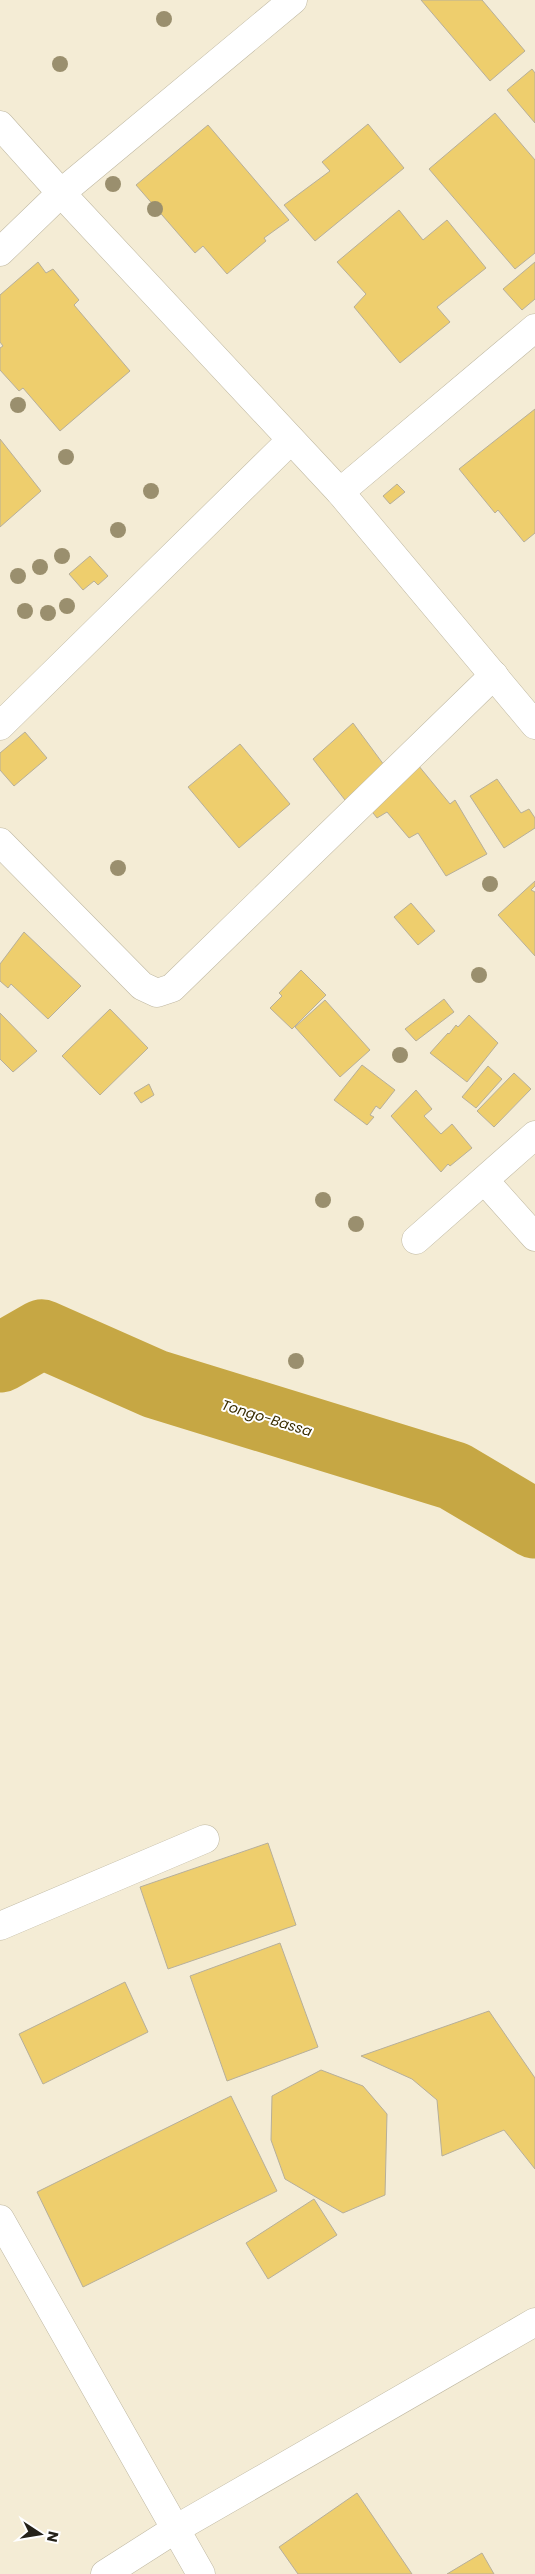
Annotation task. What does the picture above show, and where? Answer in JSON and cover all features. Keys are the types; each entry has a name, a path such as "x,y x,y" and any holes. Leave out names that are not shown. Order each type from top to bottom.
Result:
{"street":[{"path":"0,252 61,193 293,0"},
{"path":"0,126 340,492 535,724"},
{"path":"340,492 535,328"},
{"path":"0,726 291,440"},
{"path":"0,842 142,986 158,993 172,988 494,675"},
{"path":"416,1240 535,1135"},
{"path":"485,1181 535,1237"},
{"path":"0,1926 205,1839"},
{"path":"0,2219 174,2530 201,2574"},
{"path":"105,2574 174,2530 535,2322"}],"building":[{"path":"421,0 482,0 525,51 490,81"},
{"path":"532,69 535,73 535,123 507,90"},
{"path":"495,113 535,160 535,253 515,269 429,169"},
{"path":"368,124 404,168 315,241 284,205 330,171 322,162"},
{"path":"208,125 289,220 264,238 266,241 227,274 203,246 195,253 136,185"},
{"path":"399,210 423,240 447,220 486,268 437,307 450,322 400,363 354,307 366,294 337,262"},
{"path":"38,262 46,273 53,269 79,300 74,305 130,371 60,431 23,388 19,391 0,370 0,348 3,346 0,342 0,295"},
{"path":"535,262 535,299 522,310 503,289"},
{"path":"535,409 535,533 524,542 498,510 495,513 459,469"},
{"path":"0,439 41,491 0,527"},
{"path":"397,484 405,492 390,504 383,496"},
{"path":"90,556 108,576 98,585 94,581 83,590 69,574"},
{"path":"353,723 384,765 345,800 313,759"},
{"path":"25,732 47,758 14,786 0,770 0,753"},
{"path":"240,744 290,804 239,848 188,787"},
{"path":"418,765 450,804 455,800 487,854 446,876 418,833 409,838 387,812 377,818 366,804"},
{"path":"497,779 521,813 529,809 535,818 535,828 504,848 470,796"},
{"path":"535,881 535,886 531,890 535,892 535,956 498,915"},
{"path":"411,903 435,931 418,945 394,917"},
{"path":"24,932 81,986 48,1019 11,984 8,988 0,981 0,964"},
{"path":"301,970 326,995 292,1029 270,1008 282,996 279,993"},
{"path":"444,999 454,1012 416,1041 405,1029"},
{"path":"325,1000 370,1050 340,1077 295,1027"},
{"path":"110,1009 148,1048 100,1095 62,1056"},
{"path":"0,1013 37,1051 13,1072 0,1059"},
{"path":"469,1015 498,1043 467,1082 430,1053 456,1025 458,1027"},
{"path":"362,1065 395,1090 380,1109 376,1106 370,1115 374,1117 367,1125 334,1100"},
{"path":"488,1066 502,1079 476,1108 462,1097"},
{"path":"514,1073 531,1089 494,1127 477,1111"},
{"path":"149,1084 154,1095 141,1103 134,1093"},
{"path":"416,1090 432,1109 424,1116 441,1134 452,1124 472,1148 450,1166 448,1164 441,1172 391,1116"},
{"path":"268,1843 296,1925 168,1969 140,1887"},
{"path":"280,1943 318,2047 227,2081 190,1976"},
{"path":"125,1982 148,2032 43,2084 19,2034"},
{"path":"489,2011 535,2078 535,2169 504,2130 442,2156 437,2100 412,2079 361,2056"},
{"path":"321,2070 363,2086 387,2114 385,2195 343,2213 285,2179 271,2140 272,2096"},
{"path":"231,2096 277,2191 83,2287 37,2192"},
{"path":"314,2199 337,2235 268,2279 246,2243"},
{"path":"357,2493 412,2574 298,2574 279,2547"},
{"path":"482,2553 494,2574 447,2574"}],"waterway":[{"name":"Tongo-Bassa","path":"0,1358 42,1334 155,1384 454,1476 535,1524"}]}
